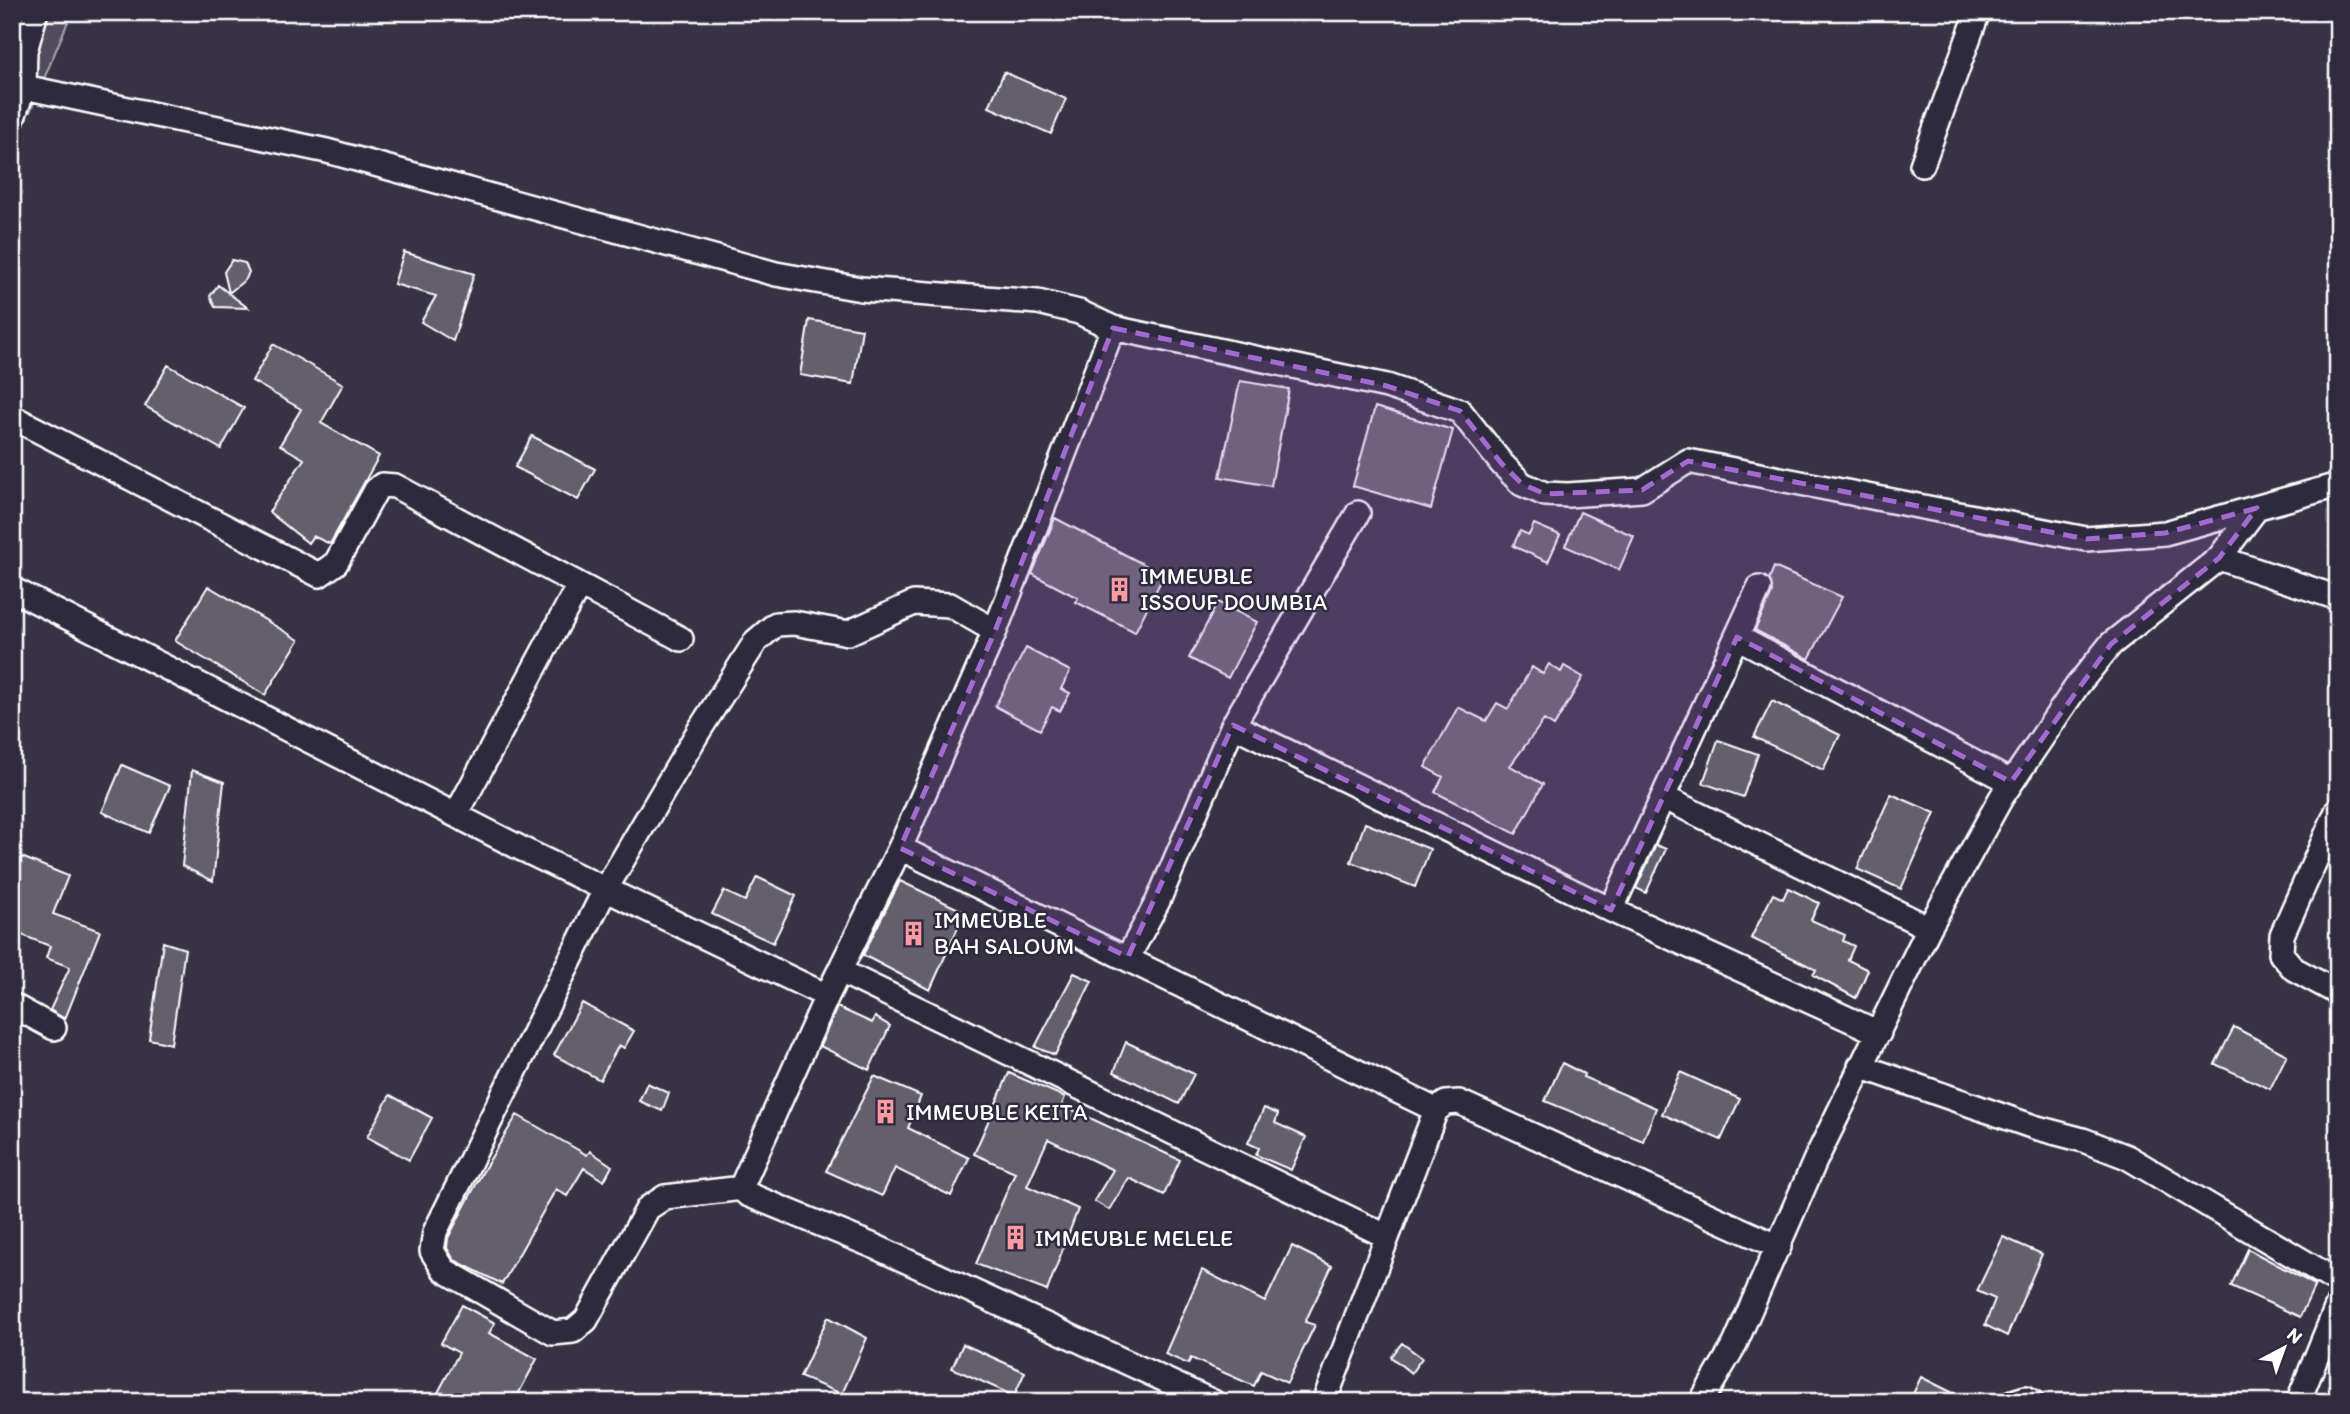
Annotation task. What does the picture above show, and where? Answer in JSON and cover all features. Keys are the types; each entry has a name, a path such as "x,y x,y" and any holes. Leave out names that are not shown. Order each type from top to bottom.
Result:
{"street":[{"path":"12,120 24,87 25,51 36,12"},
{"path":"1922,165 1978,12"},
{"path":"24,87 327,151 776,274 862,289 1038,302 1079,312 1113,328 1387,386 1460,411 1522,484 1545,494 1642,490 1688,461 2086,539 2165,533 2338,485"},
{"path":"1113,328 995,631 900,848 827,996 743,1188 747,1194 876,1247 1184,1396 1213,1402"},
{"path":"12,417 318,575 336,563 376,490 382,485 395,486 681,639"},
{"path":"1701,1402 1735,1344 1815,1161 1929,928 2011,782 2077,685 2111,644 2219,558 2257,508"},
{"path":"1128,957 1158,901 1233,725 1358,513"},
{"path":"2219,558 2338,598"},
{"path":"456,815 579,585"},
{"path":"1611,910 1759,588"},
{"path":"12,589 605,890 827,996"},
{"path":"743,1188 665,1196 648,1208 586,1320 573,1331 553,1333 444,1270 432,1251 435,1232 605,890 700,729 756,641 776,624 794,623 848,633 914,603 950,605 995,631"},
{"path":"1737,637 2011,782"},
{"path":"1233,725 1611,910 1879,1034"},
{"path":"1663,797 1929,928"},
{"path":"2338,809 2283,934 2281,954 2294,969 2338,993"},
{"path":"900,848 1128,957 1436,1110"},
{"path":"840,971 1386,1236"},
{"path":"12,1005 54,1028"},
{"path":"1860,1066 2127,1157 2338,1282"},
{"path":"1324,1402 1436,1110 1446,1103 1459,1101 1779,1247"},
{"path":"2298,1402 2338,1304"},
{"path":"2013,1402 2026,1398 2032,1402"}],"highlighted area":[{"path":"1113,328 1387,386 1460,411 1502,464 1522,484 1545,494 1642,490 1688,461 2086,539 2165,533 2257,508 2219,558 2111,644 2011,782 1737,637 1611,910 1233,725 1128,957 900,848 995,631"}],"shaded area":[{"path":"12,12 72,12 30,112 12,114"}],"building":[{"path":"1004,72 1066,99 1051,134 989,107"},
{"path":"404,252 474,274 453,341 421,322 436,296 394,284"},
{"path":"232,260 245,263 249,272 246,279 229,293 224,272"},
{"path":"218,285 248,308 215,307 210,296"},
{"path":"809,320 862,329 853,384 800,375"},
{"path":"273,344 343,384 321,423 379,456 330,544 313,536 308,543 269,512 304,459 280,445 301,409 252,381"},
{"path":"168,365 244,408 221,449 145,406"},
{"path":"1240,381 1289,389 1271,486 1220,477"},
{"path":"1375,407 1453,430 1431,509 1353,486"},
{"path":"532,436 595,469 578,500 515,467"},
{"path":"1580,512 1634,536 1619,570 1565,546"},
{"path":"1055,518 1164,575 1135,632 1076,602 1078,598 1032,574"},
{"path":"1534,524 1560,535 1548,562 1513,546 1520,531 1529,535"},
{"path":"1774,567 1842,597 1809,659 1755,630 1772,593 1769,579"},
{"path":"208,586 299,640 265,695 175,641"},
{"path":"1218,602 1257,622 1228,678 1189,658"},
{"path":"1026,648 1070,671 1061,689 1070,693 1060,711 1052,707 1040,730 995,706"},
{"path":"1549,664 1561,672 1564,666 1583,677 1554,726 1544,720 1510,766 1543,784 1516,834 1435,792 1443,777 1425,767 1458,707 1486,721 1497,703 1508,709 1532,667 1543,674"},
{"path":"1772,701 1840,735 1823,770 1754,737"},
{"path":"1718,740 1758,754 1743,797 1703,783"},
{"path":"122,765 170,786 149,833 102,812"},
{"path":"192,770 224,782 213,881 182,866"},
{"path":"1891,794 1935,813 1901,889 1857,869"},
{"path":"1365,823 1430,849 1415,887 1351,862"},
{"path":"1656,845 1666,849 1646,893 1636,888"},
{"path":"12,853 68,876 53,914 100,931 65,1019 50,1010 70,967 46,958 50,946 12,931"},
{"path":"757,877 796,896 773,943 712,914 724,891 745,901"},
{"name":"IMMEUBLE BAH SALOUM","path":"900,881 965,912 930,990 863,955"},
{"path":"1788,888 1819,903 1811,920 1845,935 1843,941 1854,946 1848,960 1868,970 1856,998 1813,975 1816,970 1751,938 1773,894 1783,899"},
{"path":"163,942 185,949 171,1044 149,1039"},
{"path":"1074,973 1092,981 1055,1055 1035,1047"},
{"path":"582,1003 634,1031 624,1048 619,1045 600,1080 554,1055"},
{"path":"837,1007 872,1023 875,1017 890,1026 869,1070 820,1046"},
{"path":"2234,1027 2287,1055 2270,1089 2215,1064"},
{"path":"1126,1042 1194,1074 1179,1104 1114,1072"},
{"path":"1562,1063 1584,1074 1583,1077 1656,1108 1643,1141 1545,1101"},
{"path":"1680,1072 1740,1099 1721,1140 1662,1114"},
{"path":"1009,1073 1065,1097 1062,1105 1180,1160 1164,1195 1129,1178 1109,1210 1094,1201 1113,1170 1048,1139 1027,1186 1078,1209 1047,1291 976,1264 1015,1172 974,1154"},
{"path":"874,1076 921,1096 908,1128 969,1158 951,1196 895,1168 882,1196 826,1171"},
{"path":"647,1083 669,1093 662,1111 639,1101"},
{"path":"390,1095 432,1118 409,1160 367,1137"},
{"path":"1264,1108 1278,1114 1275,1123 1306,1137 1291,1170 1256,1155 1259,1148 1248,1143"},
{"path":"517,1115 587,1155 590,1151 612,1166 604,1181 584,1168 567,1196 556,1189 502,1284 454,1260 447,1248 448,1238 483,1171"},
{"path":"2003,1237 2042,1254 2007,1336 1985,1325 1995,1299 1977,1291"},
{"path":"1292,1246 1332,1266 1305,1322 1315,1325 1287,1383 1261,1371 1254,1386 1191,1358 1188,1364 1165,1354 1202,1270 1265,1302"},
{"path":"2248,1249 2315,1285 2300,1317 2231,1286"},
{"path":"462,1305 495,1323 489,1333 537,1359 514,1402 433,1402 459,1353 441,1343"},
{"path":"828,1317 867,1338 842,1394 800,1377"},
{"path":"1402,1343 1422,1358 1411,1373 1391,1357"},
{"path":"963,1344 1025,1372 1014,1396 952,1368"},
{"path":"1921,1377 1971,1402 1909,1402"}],"place":[{"name":"IMMEUBLE ISSOUF DOUMBIA","path":"1120,589"},
{"name":"IMMEUBLE BAH SALOUM","path":"914,933"},
{"name":"IMMEUBLE KEITA","path":"886,1112"},
{"name":"IMMEUBLE MELELE","path":"1015,1238"}]}
